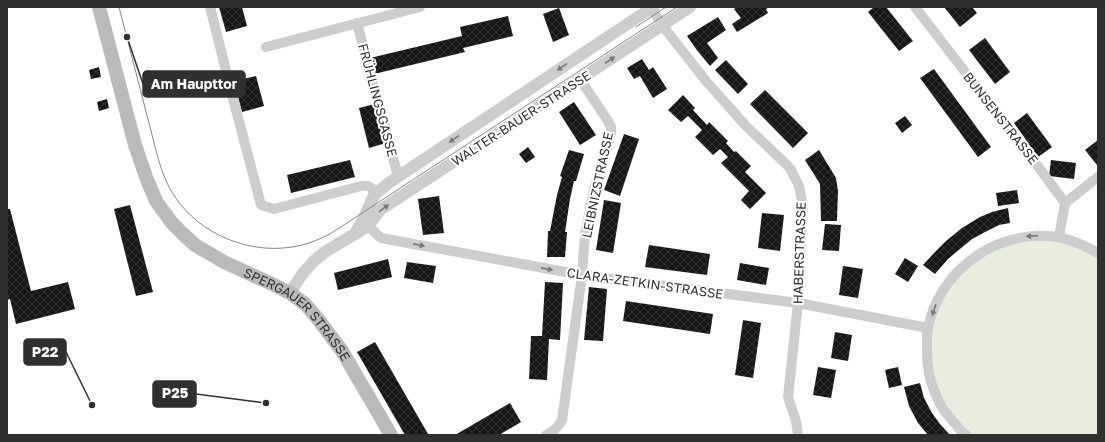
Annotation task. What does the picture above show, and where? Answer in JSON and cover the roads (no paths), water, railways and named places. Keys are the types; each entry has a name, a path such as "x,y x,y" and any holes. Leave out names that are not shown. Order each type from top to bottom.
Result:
{"main road":[{"name":"SPERGAUER STRASSE","path":"99,7 135,145 156,200 171,221 195,245 224,262 290,293 305,304 342,351 391,435"}],"street":[{"path":"210,7 261,205 274,209 361,186 368,186 378,192"},
{"path":"266,47 420,7"},
{"name":"WALTER-BAUER-STRASSE","path":"355,233 364,218 374,195 398,176 652,7"},
{"name":"HABERSTRASSE","path":"652,7 662,25 706,81 741,120 790,168 799,186 803,207 798,303 788,397 796,421 798,435"},
{"name":"WALTER-BAUER-STRASSE","path":"290,293 303,273 315,260 368,226 380,210 690,7"},
{"name":"BUNSENSTRASSE","path":"915,7 1038,165 1065,203"},
{"name":"FRÜHLINGSGASSE","path":"358,23 398,176"},
{"name":"LEIBNIZSTRASSE","path":"546,435 556,429 562,420 582,276 585,234 594,189 611,134 611,127 608,121 580,79"},
{"path":"1058,238 1065,203 1098,177"},
{"name":"CLARA-ZETKIN-STRASSE","path":"368,226 381,238 582,276 798,303 928,328"},
{"path":"966,435 962,433 943,409 931,384 926,361 928,328 936,302 947,284 964,264 981,252 998,244 1027,236 1048,236 1068,239 1084,244 1098,253"}],"tram line":[{"path":"119,7 158,158 165,178 175,197 185,210 211,231 242,244 275,248 302,245 330,234 677,7"},
{"path":"636,27 666,7"}],"place":[{"name":"Am Haupttor","path":"127,37"},
{"name":"P25","path":"266,403"},
{"name":"P22","path":"92,405"}]}
